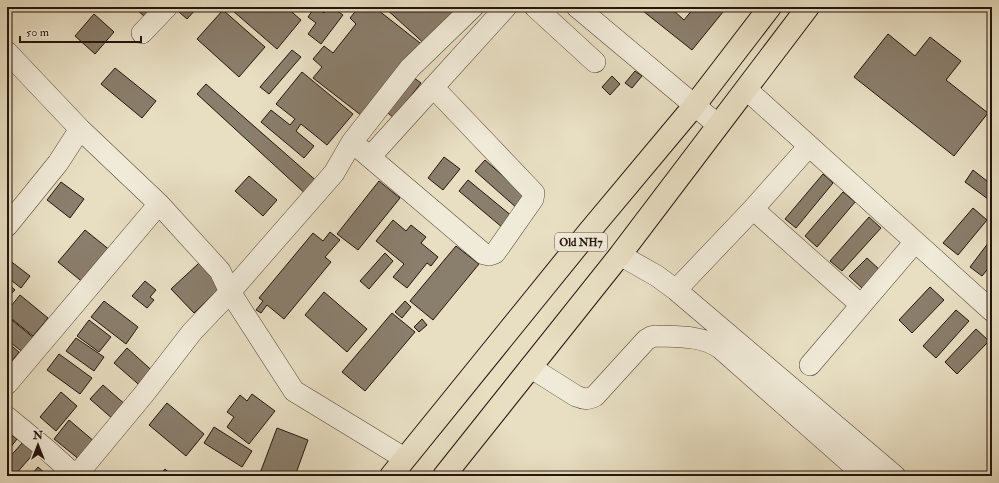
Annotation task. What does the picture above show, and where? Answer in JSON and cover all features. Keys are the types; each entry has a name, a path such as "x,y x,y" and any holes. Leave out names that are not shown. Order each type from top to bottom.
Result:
{"main road":[{"name":"Old NH7","path":"391,476 404,458 587,234 694,106 770,7"},
{"name":"Old NH7","path":"444,476 620,255 808,7"}],"street":[{"path":"142,33 167,7"},
{"path":"7,417 76,476 144,394 192,332 230,292 334,173 352,142 410,68 473,7"},
{"path":"370,157 506,7"},
{"path":"535,7 595,62"},
{"path":"577,7 718,126"},
{"path":"7,53 80,129 159,204 220,270 230,292 294,392 404,458"},
{"path":"352,142 484,254 489,255 495,253 533,200 534,193 433,87"},
{"path":"746,89 992,311"},
{"path":"7,226 58,163 80,129"},
{"path":"676,290 753,209 809,146"},
{"path":"7,384 159,204"},
{"path":"753,209 861,305"},
{"path":"810,365 915,242"},
{"path":"620,255 657,276 676,290 895,476"},
{"path":"530,367 576,396 582,399 590,399 595,396 646,340 651,337 689,338 706,341 720,348 865,476"}],"building":[{"path":"134,7 148,7 152,11 146,18"},
{"path":"184,7 198,7 187,19 179,12"},
{"path":"237,7 286,7 301,20 277,49 233,11"},
{"path":"315,7 324,13 329,7 332,7 343,15 321,44 308,34 316,23 308,17"},
{"path":"359,7 364,7 367,9 369,7 374,7 424,46 366,119 313,78 322,67 313,59 324,46 333,53 356,24 350,18"},
{"path":"384,7 463,7 427,46"},
{"path":"646,7 675,7 673,10 684,20 693,9 691,7 717,7 723,12 692,50 643,11"},
{"path":"731,7 739,7 736,11"},
{"path":"223,10 265,47 239,77 197,39"},
{"path":"94,14 114,32 95,54 75,36"},
{"path":"888,34 915,56 930,37 961,61 946,80 988,113 954,156 854,77"},
{"path":"292,50 301,57 269,94 260,87"},
{"path":"115,68 156,101 142,118 101,84"},
{"path":"635,71 642,76 632,88 625,83"},
{"path":"302,72 353,114 327,145 301,124 296,131 314,146 304,158 261,122 271,110 290,125 295,119 276,104"},
{"path":"409,74 421,83 394,118 383,109"},
{"path":"612,76 620,84 610,95 602,87"},
{"path":"206,84 320,184 309,197 197,94"},
{"path":"444,157 460,169 443,190 428,178"},
{"path":"485,160 528,198 518,209 475,171"},
{"path":"973,170 992,185 992,202 965,182"},
{"path":"823,174 833,183 796,228 785,219"},
{"path":"249,176 277,200 263,216 235,191"},
{"path":"468,180 513,217 503,228 459,191"},
{"path":"379,181 400,198 358,250 337,234"},
{"path":"61,182 84,199 70,218 47,200"},
{"path":"7,192 12,196 7,202"},
{"path":"843,192 855,202 817,247 805,236"},
{"path":"973,208 987,220 958,255 943,243"},
{"path":"869,217 881,228 842,271 830,261"},
{"path":"393,220 406,231 411,225 426,237 421,243 438,257 431,266 427,263 407,288 393,277 404,264 376,241"},
{"path":"85,230 111,251 85,284 58,262"},
{"path":"330,232 340,240 325,257 331,262 284,319 267,305 261,313 256,310 263,301 259,298 313,233 323,241"},
{"path":"992,238 992,264 982,276 970,267"},
{"path":"456,246 479,264 433,320 410,301"},
{"path":"385,253 393,261 369,289 360,281"},
{"path":"867,258 881,271 863,289 849,276"},
{"path":"9,260 30,276 21,288 7,277 7,262"},
{"path":"199,263 221,287 194,313 171,289"},
{"path":"145,281 156,290 150,297 154,300 147,308 132,296"},
{"path":"7,283 15,290 7,298"},
{"path":"930,287 944,300 912,333 899,320"},
{"path":"324,292 367,329 347,352 305,315"},
{"path":"20,295 48,318 33,336 7,315 7,311"},
{"path":"104,301 138,327 126,344 91,317"},
{"path":"405,301 411,307 402,318 395,312"},
{"path":"956,310 969,321 936,358 923,346"},
{"path":"392,313 415,332 365,391 342,372"},
{"path":"7,316 35,339 24,353 7,340"},
{"path":"422,319 427,325 419,332 414,327"},
{"path":"89,320 111,337 99,352 77,336"},
{"path":"976,329 989,341 957,374 945,362"},
{"path":"76,338 104,357 94,371 66,351"},
{"path":"7,342 19,352 7,367"},
{"path":"127,348 157,375 144,389 114,363"},
{"path":"59,354 92,378 80,394 47,370"},
{"path":"103,385 127,406 114,420 90,399"},
{"path":"61,392 77,406 56,431 40,417"},
{"path":"252,394 275,411 249,444 227,427 234,417 227,412 240,395 247,401"},
{"path":"167,403 204,434 186,456 149,425"},
{"path":"69,420 95,442 80,460 54,439"},
{"path":"214,427 252,451 242,467 204,443"},
{"path":"277,428 308,440 295,476 259,476"},
{"path":"7,432 17,439 7,452"},
{"path":"23,442 35,452 14,476 7,476 7,460"},
{"path":"38,467 48,476 30,476"},
{"path":"165,469 173,476 159,476"}]}
